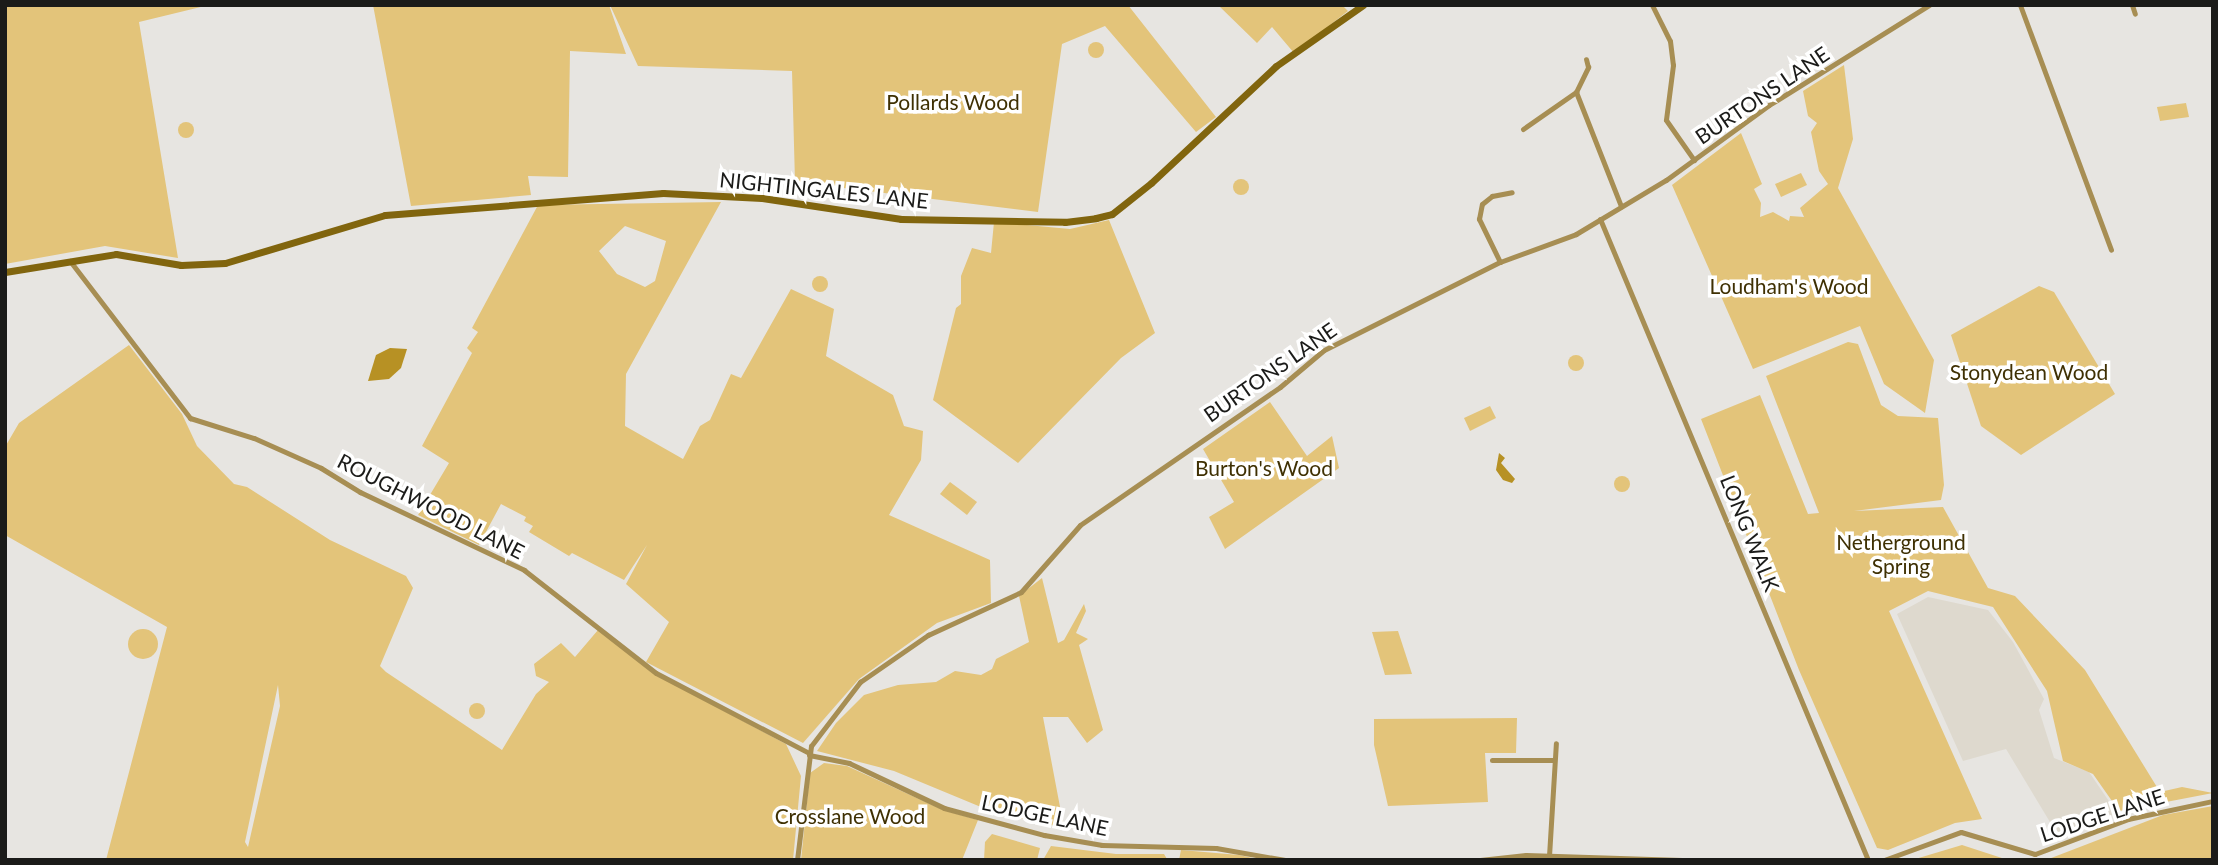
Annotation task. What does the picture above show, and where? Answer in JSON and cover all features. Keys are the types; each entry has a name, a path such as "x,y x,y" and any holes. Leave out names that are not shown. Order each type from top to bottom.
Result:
{"main road":[{"name":"NIGHTINGALES LANE","path":"5,272 116,254 181,265 225,263 385,215 663,193 762,198 901,219 1065,222 1096,219 1112,214 1151,183 1276,66 1363,5"}],"street":[{"path":"1652,5 1670,41 1673,65 1667,120 1694,160"},
{"name":"BURTONS LANE","path":"797,860 809,754 817,736 860,682 928,635 1021,592 1080,525 1155,469 1256,404 1324,350 1500,262 1545,248 1600,219 1694,160 1769,106 1929,5"},
{"path":"2020,5 2111,250"},
{"path":"2132,5 2135,14"},
{"path":"1523,129 1576,92 1588,67 1586,59"},
{"path":"1576,92 1621,206"},
{"path":"1500,262 1479,219 1482,204 1492,196 1512,192"},
{"name":"LONG WALK","path":"1600,219 1868,860"},
{"name":"ROUGHWOOD LANE","path":"70,261 190,418 254,438 310,463 360,492 524,570 656,673 809,754"},
{"path":"1549,856 1556,743"},
{"name":"LODGE LANE","path":"809,754 849,763 944,808 1044,835 1102,845 1216,848 1285,860"},
{"path":"1492,760 1555,760"},
{"name":"LODGE LANE","path":"1884,860 1961,832 2035,854 2128,819 2213,801"},
{"path":"1480,860 1549,856 1682,860"}],"shaded area":[{"path":"390,348 407,349 401,368 389,379 368,381 376,355"},
{"path":"1499,453 1505,458 1501,463 1515,479 1512,483 1503,480 1496,470"},
{"path":"1928,597 1988,610 2013,642 2044,699 2039,710 2054,758 2089,772 2117,813 2059,837 2006,749 1963,761 1897,614"}],"green space":[{"path":"5,5 209,5 139,22 178,258 105,246 5,264"},
{"path":"373,5 609,5 626,54 570,51 568,177 528,176 531,195 411,206"},
{"name":"Pollards Wood","path":"610,5 1128,5 1216,117 1196,132 1105,26 1062,44 1038,212 795,182 792,71 638,66"},
{"path":"1218,5 1342,5 1348,11 1294,53 1272,27 1257,43"},
{"path":"1096,42 1104,50 1096,58 1088,50"},
{"name":"Loudham's Wood","path":"1844,65 1853,139 1838,188 1934,360 1925,413 1884,384 1860,326 1753,369 1672,185 1741,133 1762,184 1754,189 1761,203 1760,217 1773,212 1789,221 1790,216 1804,217 1800,208 1828,184 1819,171 1811,132 1817,123 1808,116 1803,91"},
{"path":"2186,103 2189,117 2160,121 2157,107"},
{"path":"186,122 194,130 186,138 178,130"},
{"path":"1801,173 1807,185 1781,197 1775,184"},
{"path":"1241,179 1249,187 1241,195 1233,187"},
{"path":"721,202 626,374 625,426 683,459 700,426 710,420 731,374 741,378 791,289 834,309 826,356 893,395 904,426 923,431 921,460 889,515 990,560 991,603 937,623 859,679 803,743 646,662 669,622 626,584 647,545 624,580 572,553 569,556 529,532 533,526 524,521 526,517 501,504 479,545 418,515 449,463 422,446 472,353 467,348 478,332 472,328 538,205","holes":["625,226 666,241 655,281 645,287 617,274 599,251"]},
{"path":"1109,220 1155,333 1121,358 1018,463 933,400 956,308 961,304 961,276 972,248 991,253 994,222 1070,229"},
{"path":"820,276 828,284 820,292 812,284"},
{"name":"Stonydean Wood","path":"2039,286 2054,292 2115,394 2021,455 1981,426 1951,335"},
{"name":"Netherground Spring","path":"1848,342 1858,344 1881,405 1898,416 1938,418 1944,485 1941,500 1854,511 1943,507 1988,588 2015,596 2085,670 2160,792 2182,787 2213,793 2119,811 2093,774 2063,761 2047,691 1993,607 1928,591 1889,611 1982,819 1955,823 1888,850 1877,848 1799,670 1701,419 1760,395 1808,514 1819,513 1766,376"},
{"path":"129,345 182,414 197,446 234,484 247,487 330,540 406,576 413,588 380,666 386,672 502,750 536,694 549,682 536,676 534,664 561,643 575,657 598,630 653,673 786,744 801,776 793,860 106,860 167,627 5,535 5,447 19,423","holes":["278,685 280,706 248,847 245,842"]},
{"path":"1576,355 1584,363 1576,371 1568,363"},
{"name":"Burton's Wood","path":"1270,402 1307,456 1332,436 1339,468 1225,549 1209,517 1234,502 1203,449"},
{"path":"1490,406 1496,418 1470,431 1464,418"},
{"path":"1622,476 1630,484 1622,492 1614,484"},
{"path":"950,482 977,502 967,515 940,494"},
{"path":"1042,578 1058,643 1064,640 1084,604 1086,611 1076,633 1088,639 1079,645 1103,730 1087,743 1068,717 1043,717 1064,828 993,812 894,771 817,751 836,723 864,695 898,685 936,682 955,671 981,675 992,669 996,659 1029,642 1019,596"},
{"path":"143,629 154,633 158,644 154,655 143,659 132,655 128,644 132,633"},
{"path":"1398,631 1412,674 1385,675 1372,632"},
{"path":"477,703 485,711 477,719 469,711"},
{"path":"1517,718 1516,753 1485,753 1488,802 1388,806 1374,745 1374,719"},
{"name":"Crosslane Wood","path":"824,763 847,766 943,810 978,820 962,860 801,860 810,773"},
{"path":"2213,806 2213,860 2046,860 2163,815"},
{"path":"992,834 1040,848 1037,860 984,860 985,842"},
{"path":"1962,845 2008,860 1912,860"},
{"path":"1051,846 1116,854 1164,854 1167,859 1043,860"},
{"path":"1181,850 1239,855 1262,860 1179,860"}]}
